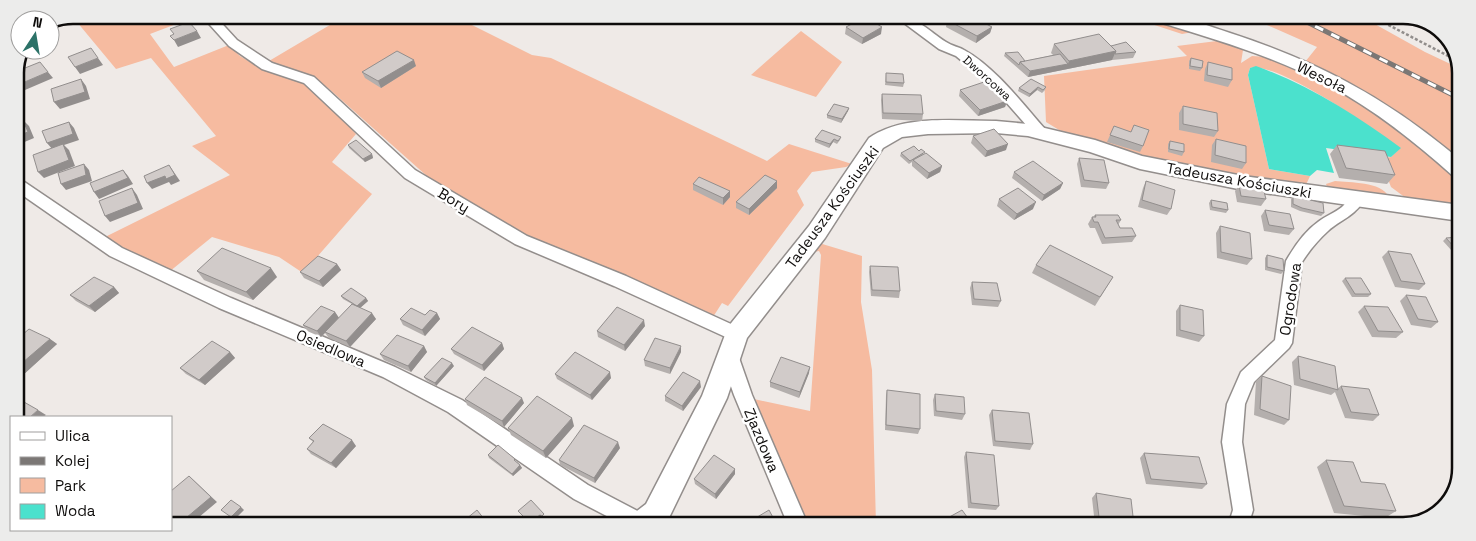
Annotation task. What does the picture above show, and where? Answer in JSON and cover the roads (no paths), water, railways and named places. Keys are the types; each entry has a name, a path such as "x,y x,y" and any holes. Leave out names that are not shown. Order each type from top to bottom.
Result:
{"street":[{"name":"Bory","path":"216,24 234,43 267,66 309,80 410,174 521,240 620,281 736,334"},
{"name":"Dworcowa","path":"912,24 979,68 1003,90 1040,132"},
{"name":"Wesoła","path":"1183,24 1267,52 1336,82 1393,118 1452,165"},
{"name":"Tadeusza Kościuszki","path":"652,517 656,514 714,398 736,334 817,232 876,143 886,136 899,131 928,128 996,127 1040,132 1150,164 1244,183 1452,212"},
{"name":"Osiedlowa","path":"24,189 116,252 225,303 389,372 456,406 581,492 629,517"},
{"name":"Ogrodowa","path":"1241,517 1243,510 1232,442 1236,404 1246,377 1283,343 1294,261 1303,247 1323,226 1346,212 1356,200"},
{"name":"Zjazdowa","path":"729,355 743,395 795,517"}],"water":[{"path":"1256,66 1295,82 1332,102 1401,148 1391,157 1326,148 1334,173 1317,170 1310,176 1269,169 1248,75 1250,68"}],"railway":[{"path":"1311,24 1452,94"}]}
